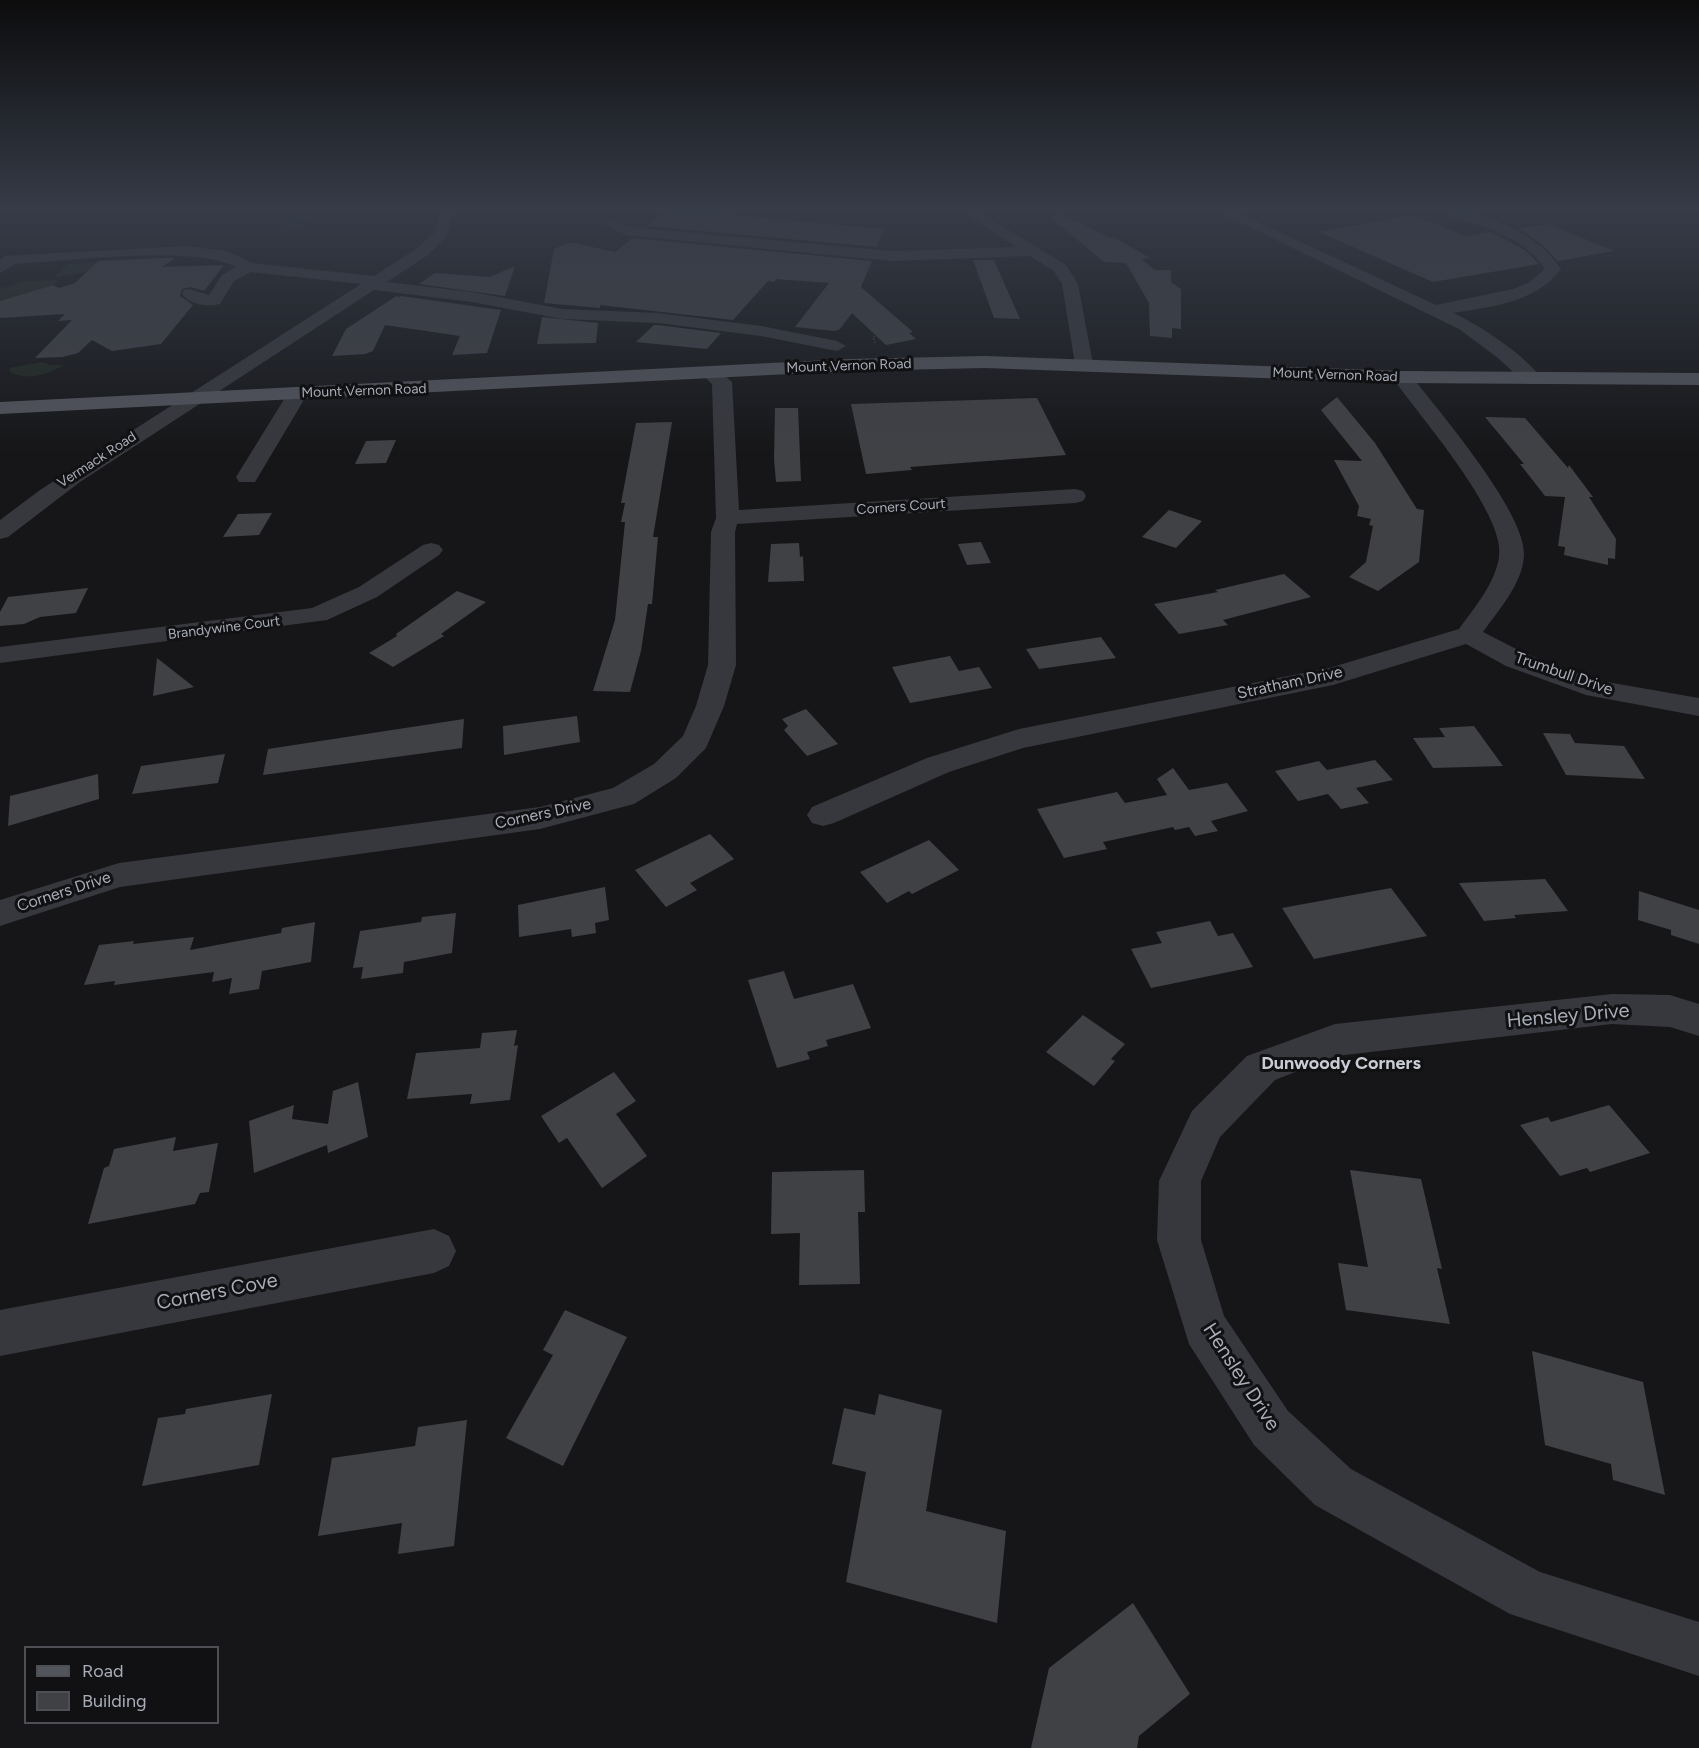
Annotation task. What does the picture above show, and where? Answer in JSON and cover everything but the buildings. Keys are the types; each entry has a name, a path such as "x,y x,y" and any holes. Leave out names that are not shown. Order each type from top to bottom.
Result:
{"main road":[{"name":"Mount Vernon Road","path":"0,408 883,364 1084,364 1533,380 1699,379"}],"street":[{"path":"199,294 199,299 214,300 218,294"},
{"name":"Vermack Road","path":"0,532 36,501 80,471 200,397 357,294"},
{"path":"451,294 562,315 657,318 740,328 837,346"},
{"path":"1072,294 1084,364"},
{"path":"1402,294 1437,310 1487,339 1533,380"},
{"path":"1437,310 1515,294"},
{"path":"303,312 324,315"},
{"name":"Corners Drive","path":"0,913 119,875 540,818 623,796 666,771 696,741 710,706 722,665 723,532 728,518 722,382 710,373"},
{"path":"1402,377 1472,472 1508,531 1512,554 1502,583 1468,635"},
{"path":"247,477 298,393"},
{"name":"Corners Court","path":"728,518 1075,496"},
{"name":"Brandywine Court","path":"0,655 318,615 368,592 431,550"},
{"name":"Trumbull Drive","path":"1468,635 1516,660 1596,689 1699,707"},
{"name":"Stratham Drive","path":"823,815 938,765 1019,739 1333,676 1468,635"},
{"name":"Hensley Drive","path":"1699,1020 1670,1011 1601,1010 1335,1040 1261,1068 1206,1124 1180,1181 1179,1239 1205,1328 1271,1428 1333,1487 1529,1595 1699,1649"},
{"name":"Corners Cove","path":"0,1333 434,1251"}],"path":[{"path":"875,343 873,337 880,334"}],"shaded area":[{"path":"0,294 25,294 0,301"},
{"path":"42,362 63,365 37,376 16,375 10,372 10,368"}],"district":[{"name":"Dunwoody Corners","path":"1341,1064"}]}
